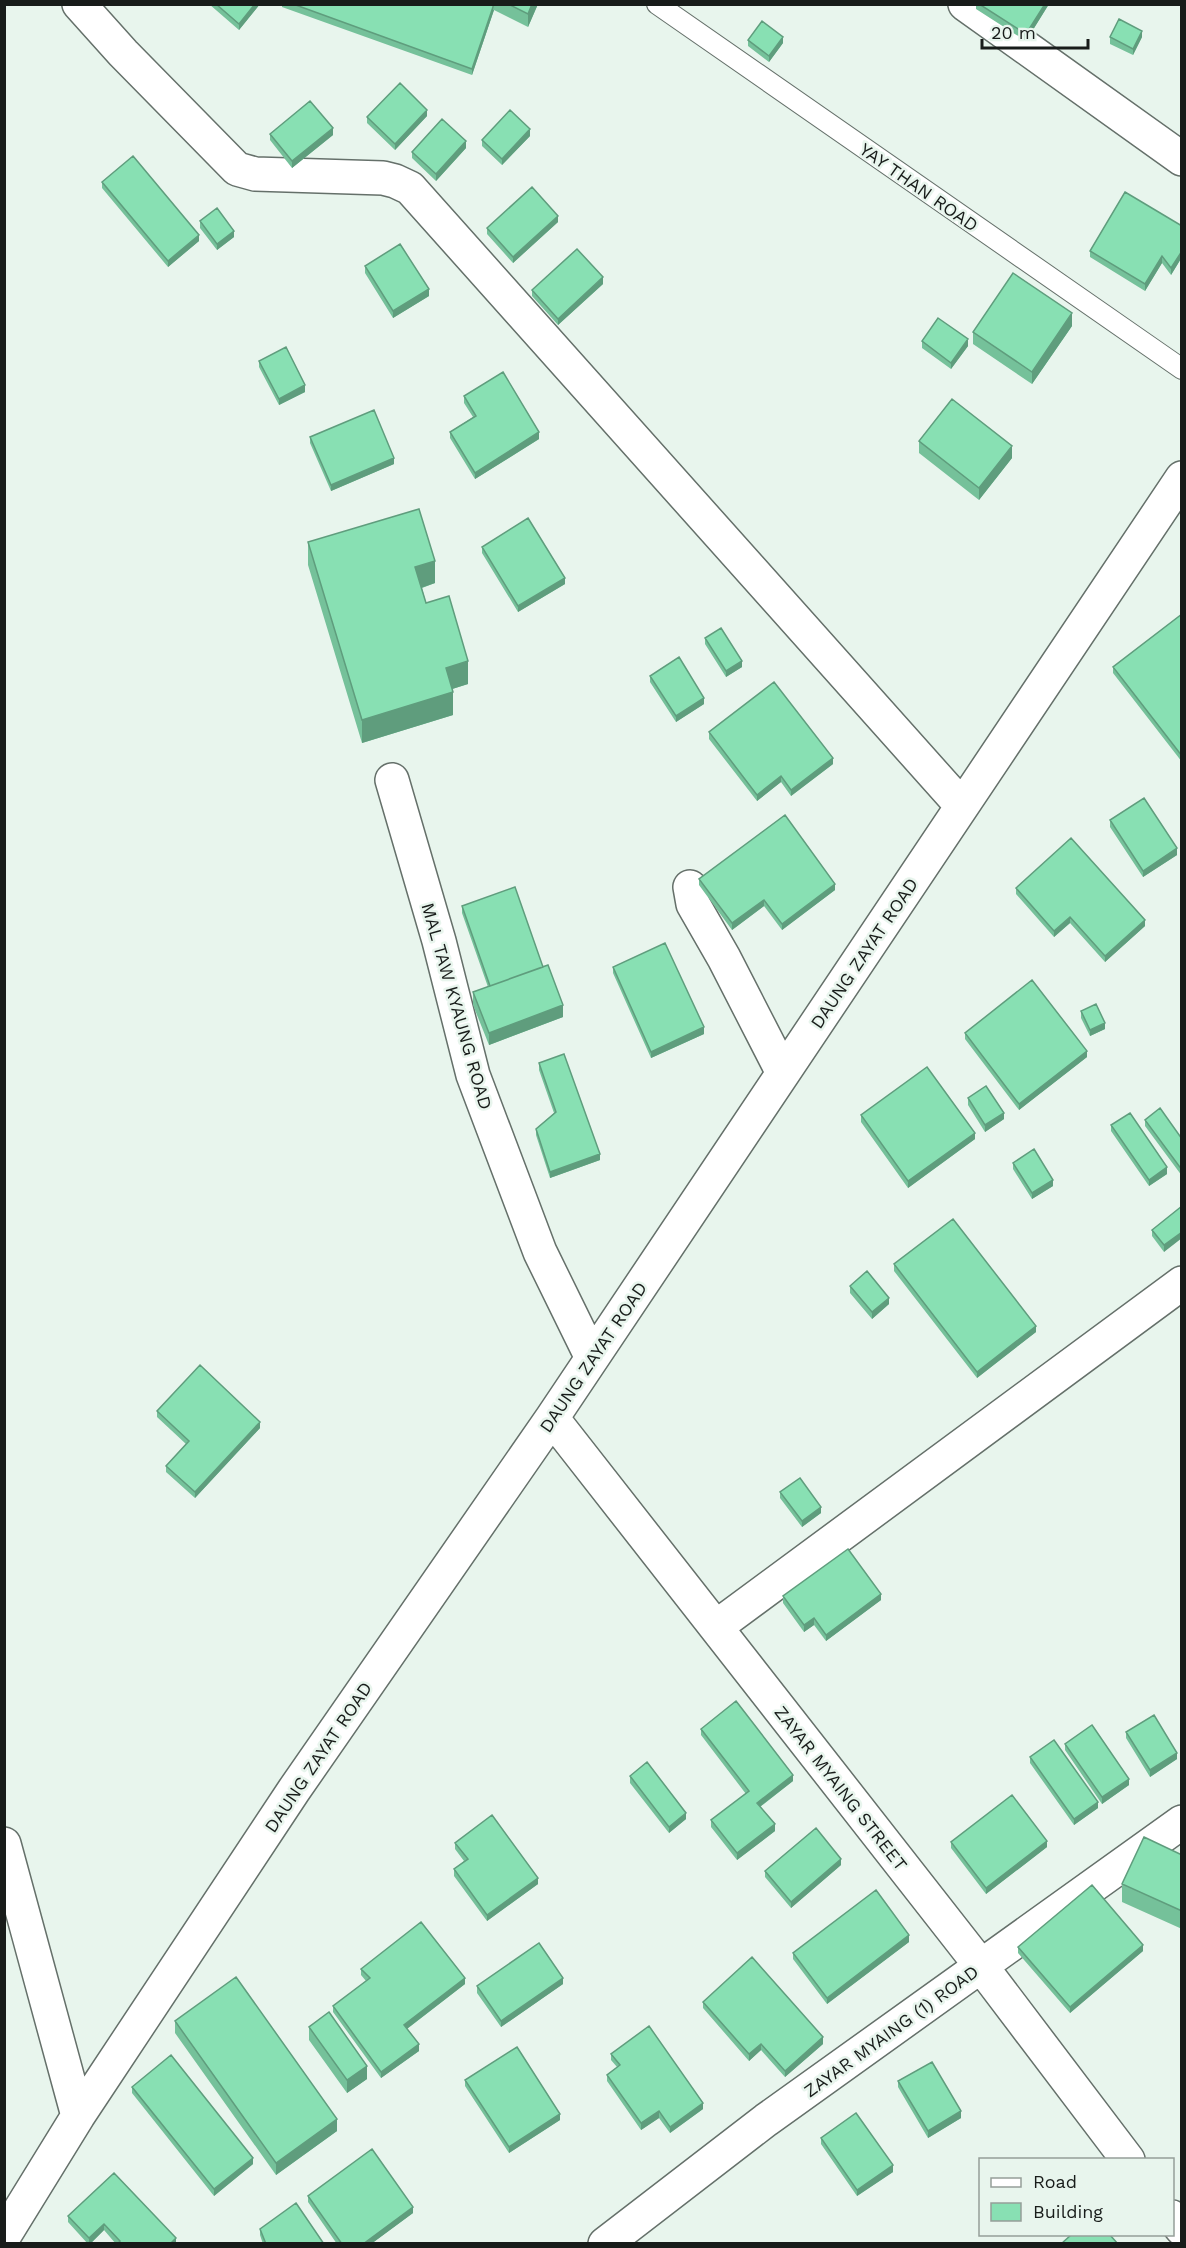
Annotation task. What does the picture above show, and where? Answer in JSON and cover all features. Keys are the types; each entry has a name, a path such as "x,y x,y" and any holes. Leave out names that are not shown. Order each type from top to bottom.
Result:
{"street":[{"path":"79,4 123,53 237,169 255,174 383,178 410,188 962,806"},
{"path":"965,4 1182,159"},
{"name":"DAUNG ZAYAT ROAD","path":"4,2236 78,2116 294,1790 552,1418 1182,478"},
{"name":"MAL TAW KYAUNG ROAD","path":"392,780 439,942 473,1075 540,1252 592,1358"},
{"path":"690,887 693,904 724,958 783,1073"},
{"path":"716,1627 1182,1283"},
{"name":"ZAYAR MYAING STREET","path":"552,1418 981,1966 1126,2158"},
{"name":"ZAYAR MYAING (1) ROAD","path":"604,2244 766,2120 1182,1822"},
{"path":"4,1844 78,2116"}],"lane":[{"name":"YAY THAN ROAD","path":"657,4 1182,369"}],"building":[{"path":"216,4 255,4 239,24"},
{"path":"293,4 493,4 493,7 472,69"},
{"path":"508,4 532,4 528,14"},
{"path":"979,4 1045,4 1026,34"},
{"path":"1119,19 1142,31 1133,49 1110,37"},
{"path":"762,21 783,37 769,56 748,40"},
{"path":"400,83 427,110 395,144 367,117"},
{"path":"310,101 333,128 292,161 270,134"},
{"path":"510,110 530,129 502,159 482,140"},
{"path":"442,119 466,141 436,174 412,152"},
{"path":"133,156 199,235 168,261 102,182"},
{"path":"532,187 558,216 513,257 487,228"},
{"path":"1125,192 1182,226 1182,251 1171,268 1162,256 1145,284 1090,251"},
{"path":"217,208 234,231 217,244 200,221"},
{"path":"400,244 429,289 393,311 365,266"},
{"path":"577,249 603,277 558,319 532,290"},
{"path":"1013,273 1072,313 1032,372 973,332"},
{"path":"938,318 968,339 951,363 922,341"},
{"path":"286,347 305,385 279,399 259,361"},
{"path":"503,372 539,432 475,473 450,432 476,416 464,396"},
{"path":"952,399 1012,446 979,488 919,441"},
{"path":"374,410 394,458 331,485 310,437"},
{"path":"419,509 435,561 415,567 426,603 449,596 468,661 446,668 453,692 362,720 308,542"},
{"path":"528,518 565,578 518,606 482,547"},
{"path":"1182,614 1182,756 1113,667"},
{"path":"721,628 742,661 726,671 705,638"},
{"path":"679,657 704,698 676,716 650,676"},
{"path":"774,682 833,758 791,790 781,776 757,795 709,732"},
{"path":"1144,798 1177,848 1143,871 1110,820"},
{"path":"785,815 835,884 782,924 764,900 732,923 699,879"},
{"path":"1071,838 1145,920 1105,956 1070,917 1054,931 1016,888"},
{"path":"515,887 543,967 490,986 462,906"},
{"path":"665,943 704,1027 651,1052 613,967"},
{"path":"548,965 563,1005 489,1033 473,992"},
{"path":"1032,980 1087,1051 1019,1104 965,1033"},
{"path":"1096,1004 1105,1023 1090,1030 1081,1011"},
{"path":"564,1054 600,1154 550,1172 536,1129 556,1112 539,1063"},
{"path":"927,1067 975,1133 908,1181 861,1115"},
{"path":"986,1086 1004,1113 985,1125 968,1098"},
{"path":"1160,1108 1182,1139 1182,1170 1145,1120"},
{"path":"1130,1113 1167,1167 1149,1180 1111,1125"},
{"path":"1034,1149 1053,1180 1032,1193 1013,1163"},
{"path":"1182,1206 1182,1232 1164,1245 1152,1230"},
{"path":"953,1219 1036,1326 977,1372 894,1264"},
{"path":"867,1271 889,1298 872,1312 850,1286"},
{"path":"200,1365 260,1422 195,1492 166,1466 189,1441 157,1411"},
{"path":"800,1478 821,1507 802,1521 780,1492"},
{"path":"848,1549 881,1594 826,1635 814,1618 804,1625 783,1596"},
{"path":"736,1701 793,1775 757,1803 775,1824 737,1853 711,1820 749,1791 701,1729"},
{"path":"1154,1715 1177,1753 1150,1770 1126,1732"},
{"path":"1092,1725 1129,1779 1102,1797 1065,1744"},
{"path":"1054,1740 1098,1802 1074,1819 1030,1757"},
{"path":"647,1762 686,1813 669,1827 630,1776"},
{"path":"1012,1795 1047,1841 986,1888 951,1842"},
{"path":"492,1815 538,1878 487,1915 454,1869 468,1859 455,1843"},
{"path":"816,1828 841,1859 791,1902 765,1871"},
{"path":"1144,1837 1182,1855 1182,1911 1122,1884"},
{"path":"1092,1885 1143,1945 1070,2007 1018,1947"},
{"path":"876,1890 909,1935 827,1998 793,1953"},
{"path":"421,1922 465,1978 404,2025 419,2044 381,2072 333,2006 370,1978 361,1969"},
{"path":"539,1943 563,1978 501,2021 477,1986"},
{"path":"752,1957 823,2037 785,2071 761,2044 749,2054 703,2002"},
{"path":"236,1977 337,2119 276,2163 175,2021"},
{"path":"329,2012 367,2066 347,2080 309,2027"},
{"path":"649,2026 703,2103 670,2127 659,2111 641,2123 607,2075 620,2065 611,2054"},
{"path":"517,2047 560,2114 509,2147 465,2080"},
{"path":"171,2055 253,2158 214,2189 132,2087"},
{"path":"932,2062 961,2111 928,2131 898,2081"},
{"path":"856,2113 893,2165 857,2190 821,2138"},
{"path":"372,2149 413,2207 363,2244 342,2244 308,2196"},
{"path":"114,2173 176,2238 170,2244 118,2244 120,2241 104,2224 89,2238 68,2216"},
{"path":"296,2203 324,2244 266,2244 260,2229"},
{"path":"1070,2236 1111,2236 1118,2244 1061,2244"}]}
